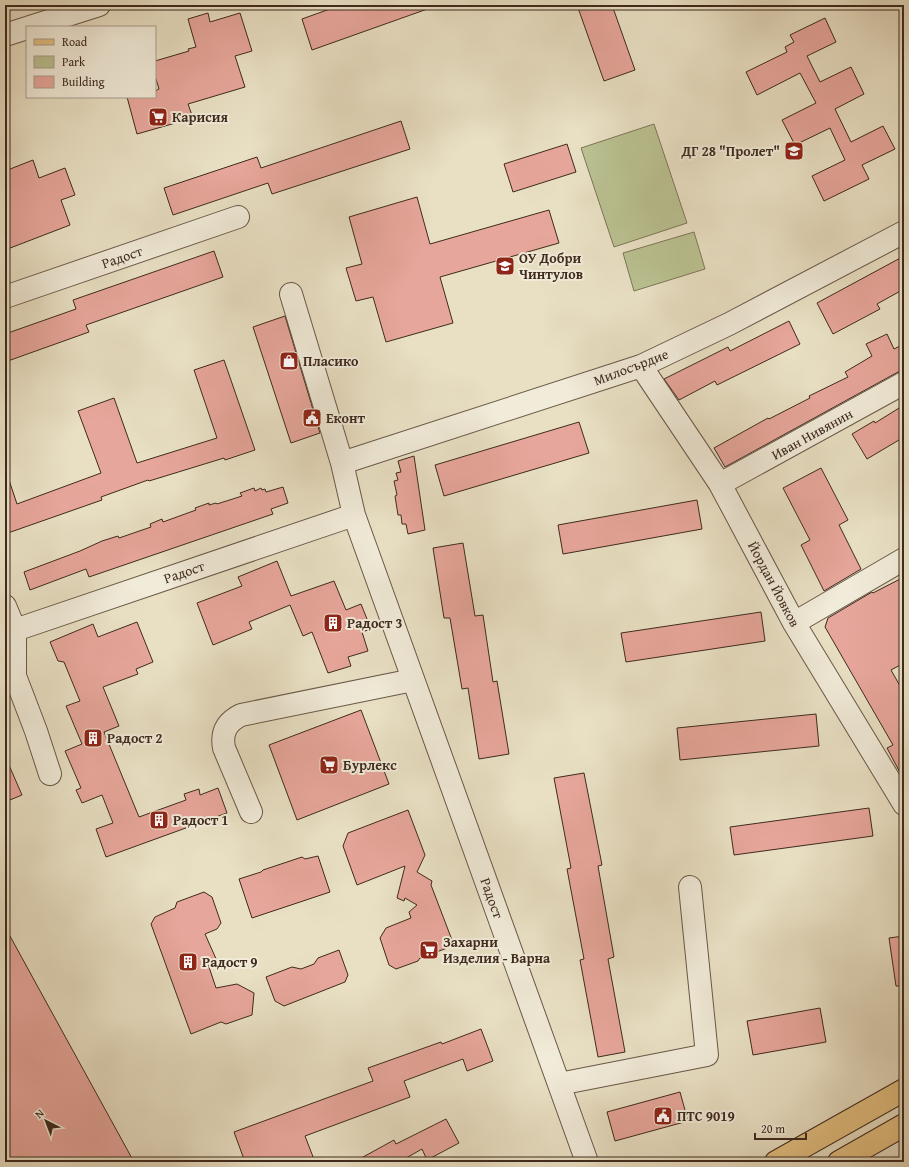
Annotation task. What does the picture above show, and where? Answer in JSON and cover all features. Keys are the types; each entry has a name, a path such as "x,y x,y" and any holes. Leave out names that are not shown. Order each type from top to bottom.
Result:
{"main road":[{"path":"776,1162 904,1090"},
{"path":"839,1162 904,1125"}],"street":[{"path":"33,26 99,5"},
{"path":"5,34 26,28"},
{"name":"Радост","path":"5,297 238,217"},
{"name":"Милосърдие","path":"342,463 641,366 729,324 904,232"},
{"name":"Радост","path":"292,294 342,463 354,516 587,1162"},
{"name":"Йордан Йовков","path":"641,366 720,484 794,623 904,804"},
{"name":"Иван Нивянин","path":"720,484 904,383"},
{"name":"Радост","path":"14,630 354,516"},
{"path":"794,623 904,559"},
{"path":"5,606 14,630 15,676 36,731 50,774"},
{"path":"251,812 224,748 223,733 226,727 235,718 241,715 413,680"},
{"path":"559,1084 706,1054 690,887"}],"green space":[{"path":"654,124 687,223 614,247 581,148"},
{"path":"694,232 705,269 634,291 623,253"}],"building":[{"path":"341,5 432,5 433,7 312,50 302,19"},
{"path":"577,5 612,5 635,70 604,81"},
{"path":"208,13 210,22 240,13 252,51 235,56 245,87 188,104 193,118 137,134 127,98 156,98 156,90 159,89 156,79 156,61 189,51 188,49 196,47 188,19"},
{"path":"825,18 836,42 807,56 820,82 851,67 864,94 835,109 851,142 883,126 895,149 862,165 869,179 824,201 812,176 845,160 830,128 795,145 782,120 816,103 800,73 757,95 746,72 787,52 785,47 794,42 790,35"},
{"path":"401,121 410,149 272,194 268,183 173,215 164,188 257,157 261,168"},
{"path":"567,144 576,172 513,192 504,164"},
{"path":"33,160 39,178 65,168 75,195 61,200 70,225 5,250 5,171"},
{"path":"417,197 430,244 549,210 559,243 440,277 453,323 386,342 373,297 356,301 346,268 362,264 349,217"},
{"path":"214,251 223,277 86,325 89,332 5,362 5,334 76,309 73,300"},
{"path":"904,256 904,289 877,304 880,309 833,334 817,303"},
{"path":"285,316 320,433 291,443 253,327"},
{"path":"789,321 800,344 717,385 715,381 679,400 664,379 728,347 730,351"},
{"path":"887,334 894,349 904,344 904,371 898,372 725,467 714,448 768,418 769,419 810,398 809,396 848,377 845,372 872,356 866,344"},
{"path":"224,360 255,450 225,460 224,458 149,481 148,480 101,497 102,500 5,534 5,475 7,474 17,504 101,473 78,411 114,398 137,463 217,438 194,370"},
{"path":"904,405 904,437 867,459 852,434 874,421 875,423"},
{"path":"579,422 589,453 444,496 435,465"},
{"path":"414,456 425,530 408,534 406,524 402,524 401,515 398,515 395,496 397,495 394,481 398,480 396,473 401,472 398,461"},
{"path":"821,468 848,520 839,525 861,569 824,591 801,545 810,540 783,488"},
{"path":"283,487 288,503 271,509 273,514 89,577 86,569 30,590 24,572 102,541 118,536 119,538 151,527 150,524 162,519 163,522 196,510 195,508 209,503 209,505 217,504 242,496 240,493 254,488 255,491 261,488 262,490 265,489 266,492"},
{"path":"697,500 702,529 563,554 558,525"},
{"path":"463,543 475,616 483,615 493,682 497,681 509,754 479,759 468,688 462,689 450,618 444,618 433,548"},
{"path":"277,561 291,596 334,581 346,610 361,604 371,629 362,632 368,651 348,657 351,666 328,673 312,632 303,636 290,605 249,622 252,629 213,645 197,603 242,586 238,577"},
{"path":"904,577 904,663 891,670 904,693 904,780 887,748 893,745 825,627 828,618 872,592 873,593"},
{"path":"761,612 765,641 626,662 621,633"},
{"path":"137,622 153,662 136,669 138,674 103,687 119,726 104,732 139,817 186,800 184,794 199,789 200,795 218,788 227,813 106,857 96,829 113,823 102,795 82,803 76,790 81,788 65,751 82,744 66,706 80,701 64,662 58,661 50,642 93,624 98,637"},
{"name":"Бурлекс","path":"361,710 389,784 297,820 269,745"},
{"path":"816,714 819,746 680,760 677,728"},
{"path":"5,756 22,795 5,802"},
{"path":"584,773 602,865 598,866 614,957 608,959 625,1052 598,1057 580,960 584,959 567,869 571,868 554,778"},
{"path":"869,808 873,836 734,855 730,827"},
{"path":"408,810 425,855 417,872 432,881 431,885 452,940 450,947 396,969 389,965 380,938 386,928 411,918 409,912 417,905 405,898 404,901 397,898 405,866 357,885 343,846 348,833"},
{"name":"Радост 9","path":"318,856 330,892 252,918 239,879 302,857 305,859"},
{"name":"Радост 9","path":"204,892 212,897 221,923 217,929 205,934 217,961 208,964 216,988 237,984 254,993 252,1015 226,1024 221,1022 191,1034 151,924 155,917 175,908 177,902"},
{"path":"5,927 134,1162 5,1162"},
{"path":"904,936 904,986 896,986 889,938"},
{"name":"Радост 9","path":"339,950 348,975 345,982 284,1006 275,1001 266,977 292,967 301,969 314,964 318,958"},
{"path":"820,1008 826,1042 753,1055 747,1021"},
{"path":"481,1029 493,1061 467,1071 463,1059 404,1081 410,1097 305,1136 315,1162 245,1162 234,1132 373,1081 368,1068 441,1042 442,1044"},
{"path":"680,1092 688,1121 615,1141 607,1112"},
{"path":"446,1119 459,1143 427,1160 422,1149 399,1162 354,1162 394,1140 396,1144"}],"place":[{"name":"Карисия","path":"158,117"},
{"name":"ДГ 28 \"Пролет\"","path":"794,151"},
{"name":"ОУ Добри Чинтулов","path":"505,266"},
{"name":"Пласико","path":"289,361"},
{"name":"Еконт","path":"312,418"},
{"name":"Радост 3","path":"333,623"},
{"name":"Радост 2","path":"93,738"},
{"name":"Бурлекс","path":"329,765"},
{"name":"Радост 1","path":"159,820"},
{"name":"Захарни Изделия - Варна","path":"429,950"},
{"name":"Радост 9","path":"188,962"},
{"name":"ПТС 9019","path":"663,1116"}]}
